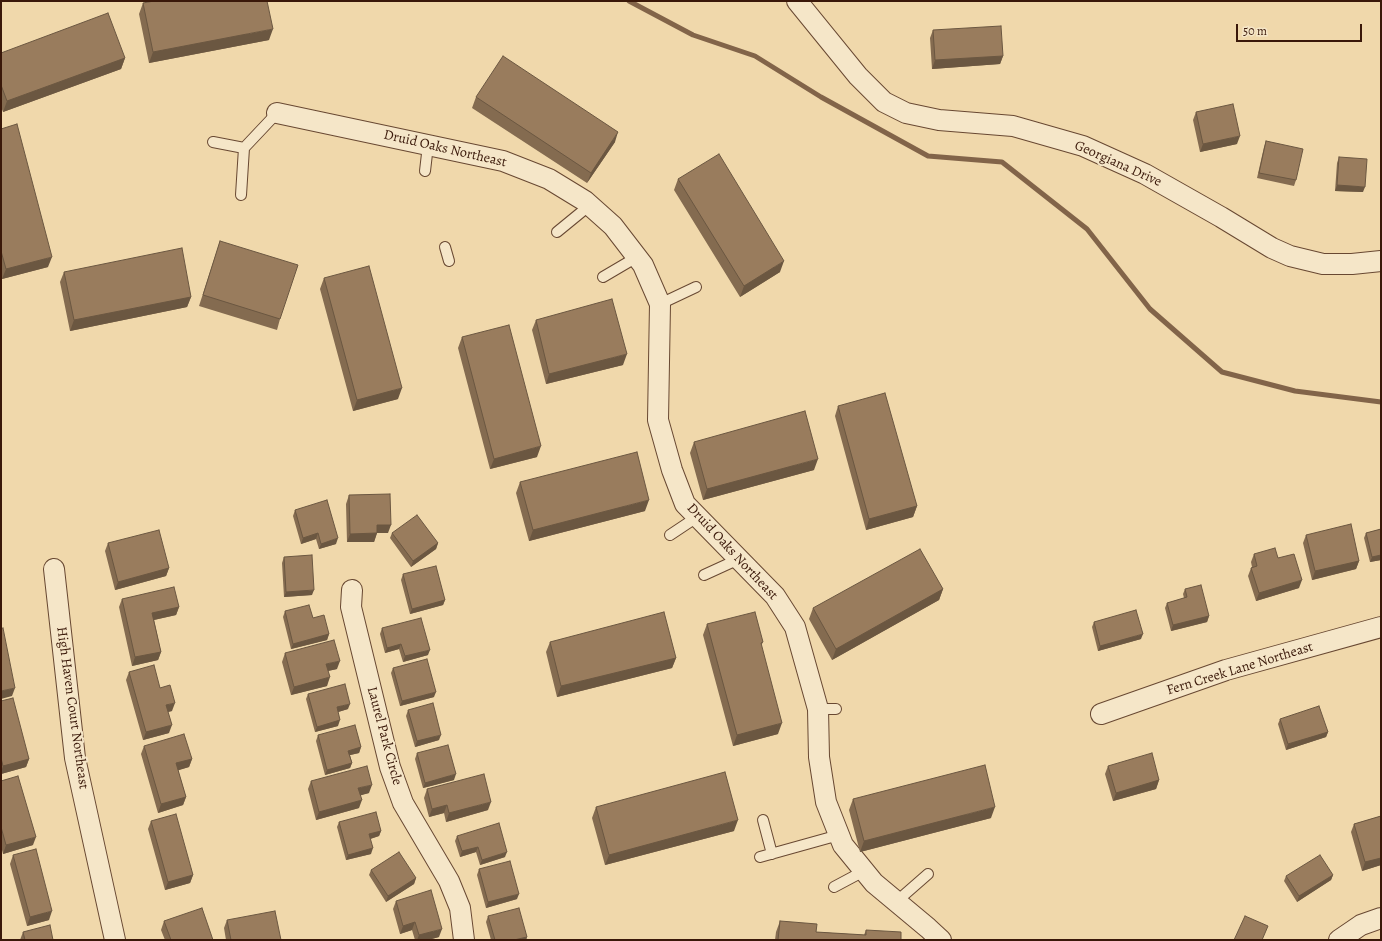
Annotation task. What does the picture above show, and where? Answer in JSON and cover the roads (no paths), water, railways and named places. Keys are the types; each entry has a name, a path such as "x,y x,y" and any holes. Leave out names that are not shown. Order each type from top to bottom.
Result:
{"street":[{"name":"Georgiana Drive","path":"797,1 858,76 884,102 906,113 939,120 1013,126 1083,146 1145,174 1272,248 1290,256 1323,264 1352,264 1381,260"},
{"name":"Druid Oaks Northeast","path":"277,113 503,161 549,179 590,205 613,226 643,264 660,304 658,420 672,470 685,504 775,596 796,627 827,709 819,758 826,802 843,845 874,883 941,940"},
{"name":"High Haven Court Northeast","path":"54,569 75,758 114,940"},
{"name":"Laurel Park Circle","path":"352,590 351,607 390,767 403,803 449,881 460,908 464,940"},
{"name":"Fern Creek Lane Northeast","path":"1101,714 1226,670 1381,627"},
{"path":"1339,940 1361,926 1381,918"}],"lane":[{"path":"241,195 244,148 277,113"},
{"path":"213,142 244,148"},
{"path":"426,170 428,145"},
{"path":"557,232 590,205"},
{"path":"445,247 449,261"},
{"path":"604,277 637,257"},
{"path":"660,304 696,287"},
{"path":"670,535 697,517"},
{"path":"704,575 739,559"},
{"path":"763,820 772,854"},
{"path":"760,857 839,835"},
{"path":"834,887 864,871"},
{"path":"896,902 928,874"}],"waterway":[{"path":"629,1 693,35 755,56 821,97 928,156 1002,162 1087,229 1150,309 1222,372 1295,391 1381,402"}]}
